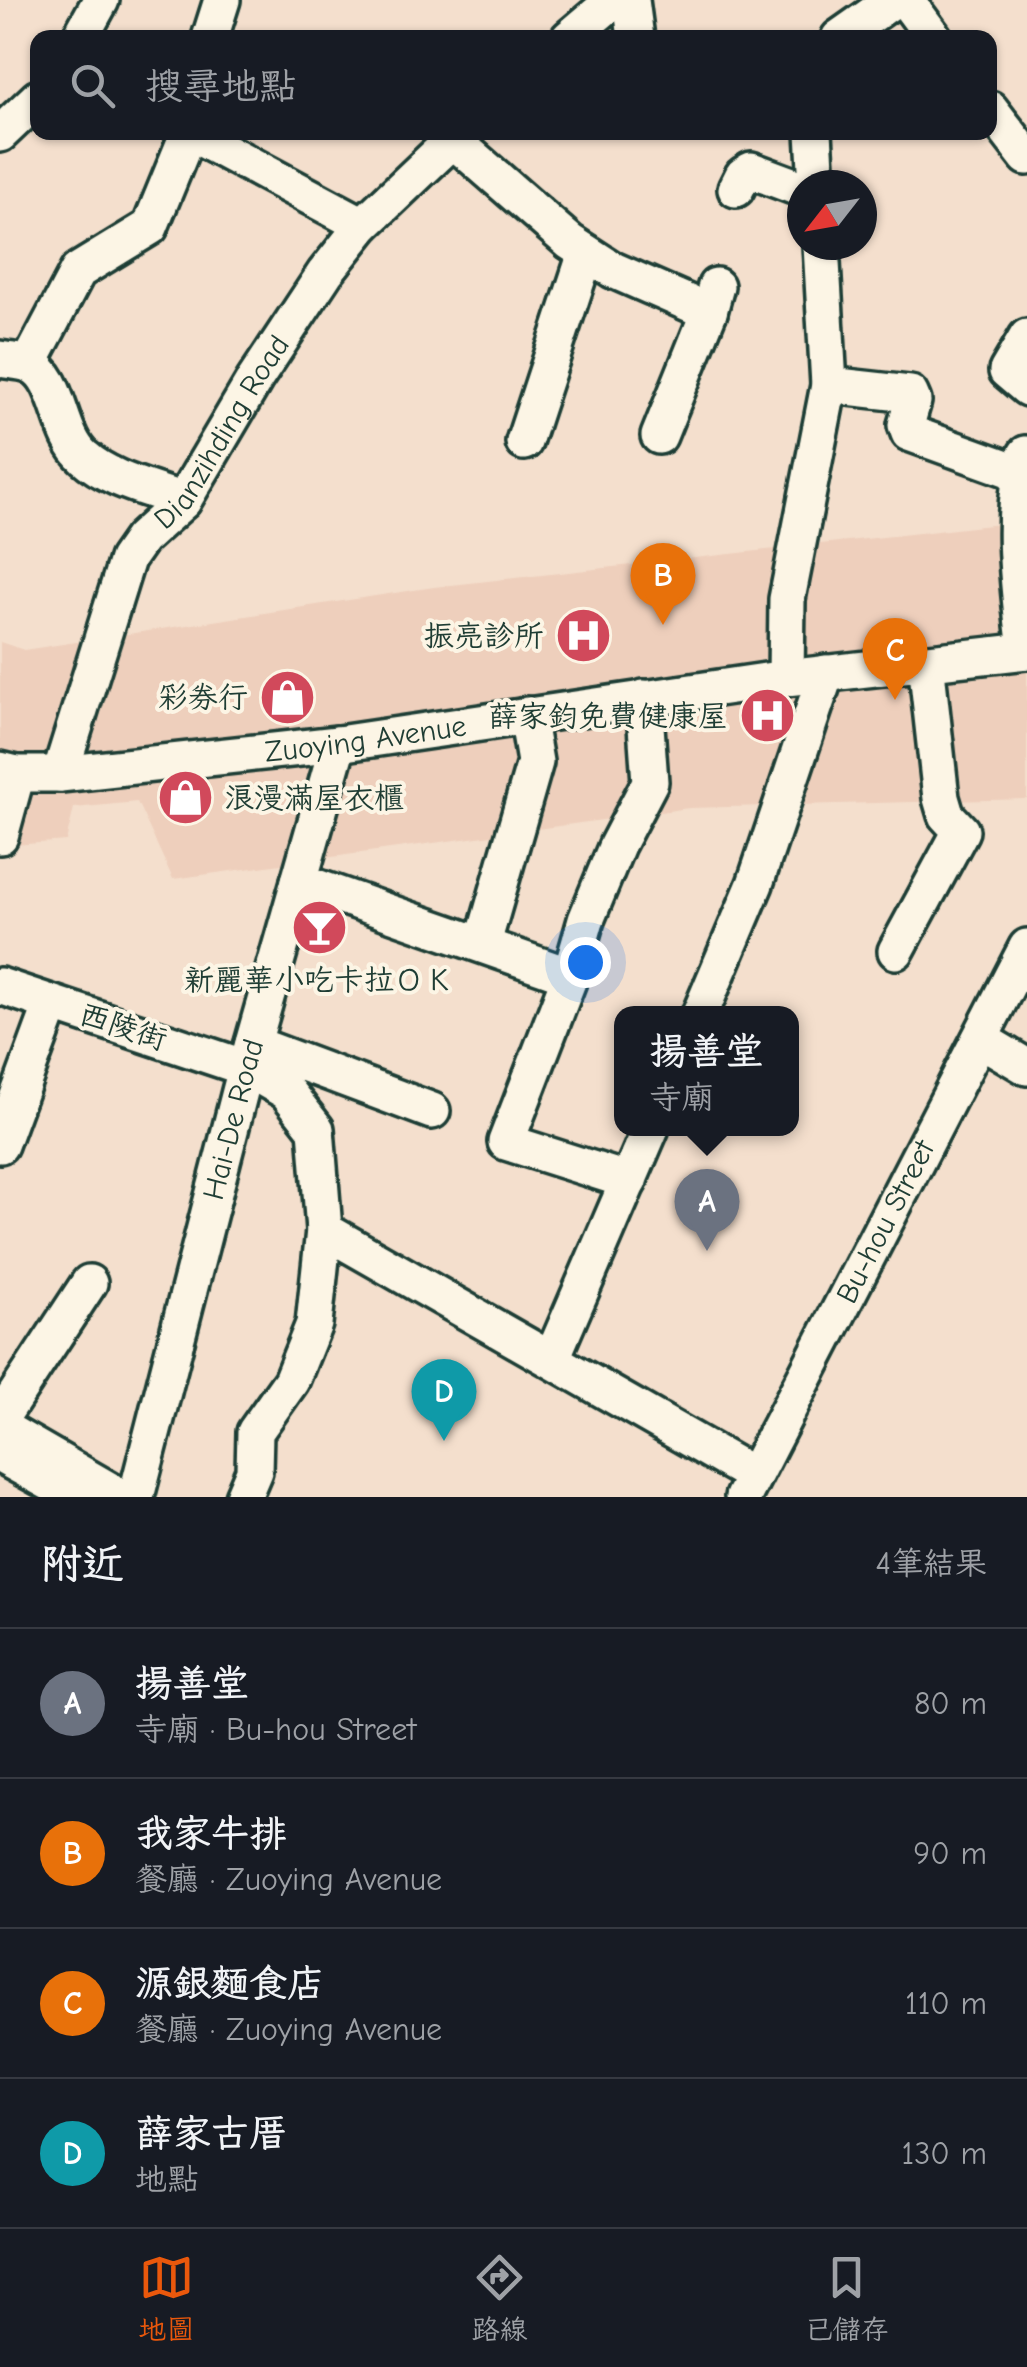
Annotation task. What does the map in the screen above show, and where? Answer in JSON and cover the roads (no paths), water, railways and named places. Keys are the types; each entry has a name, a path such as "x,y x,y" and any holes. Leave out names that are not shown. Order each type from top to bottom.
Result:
{"street":[{"path":"84,30 101,0"},
{"path":"213,30 222,0"},
{"path":"579,30 614,0"},
{"path":"631,0 635,30"},
{"path":"850,30 893,0"},
{"path":"906,0 928,30"},
{"path":"0,134 30,106"},
{"path":"997,118 1027,157"},
{"path":"183,501 117,476 82,456 65,428 45,375 15,362 78,271 150,227 186,140"},
{"path":"204,140 363,225"},
{"name":"Dianzihding Road","path":"60,774 127,559 142,539 183,501 325,273 363,225 453,140"},
{"path":"461,140 586,252 613,270 712,299 659,436"},
{"path":"815,140 817,170"},
{"path":"736,189 743,174 751,170 787,183"},
{"path":"524,442 586,252"},
{"path":"786,678 787,599 829,385 822,260"},
{"path":"1017,380 1027,337"},
{"path":"829,385 910,394 913,401 906,425 910,433 1024,461 1017,568 1027,651"},
{"name":"Zuoying Avenue","path":"9,772 60,774 338,744 786,678 1027,651"},
{"path":"896,951 960,832 946,814 942,798 926,662"},
{"path":"703,1006 755,884 826,673"},
{"path":"629,1181 506,1142 616,845 650,782 644,698"},
{"path":"483,943 535,762 526,715"},
{"name":"Hai-De Road","path":"136,1497 250,1056 338,744"},
{"path":"0,836 9,772"},
{"path":"299,881 570,976"},
{"name":"Bu-hou Street","path":"748,1486 1027,947"},
{"name":"西陵街","path":"0,986 52,1004 250,1056"},
{"path":"0,1145 52,1004"},
{"path":"980,1039 1027,1068"},
{"path":"250,1056 432,1112"},
{"path":"243,1497 254,1470 255,1432 290,1381 314,1324 324,1230 316,1129 288,1092 250,1056"},
{"path":"552,1358 648,1136"},
{"path":"324,1230 552,1358 748,1486"},
{"path":"0,1419 89,1282"},
{"path":"0,1428 121,1497"},
{"path":"0,1456 76,1497"}],"place":[{"name":"我家牛排","path":"663,625"},
{"name":"振亮診所","path":"583,636"},
{"name":"彩券行","path":"287,697"},
{"name":"源銀麵食店","path":"895,700"},
{"name":"薛家鈞免費健康屋","path":"767,716"},
{"name":"浪漫滿屋衣櫃","path":"185,798"},
{"name":"新麗華小吃卡拉ＯＫ","path":"319,928"},
{"name":"揚善堂","path":"707,1251"},
{"name":"薛家古厝","path":"444,1441"}]}
